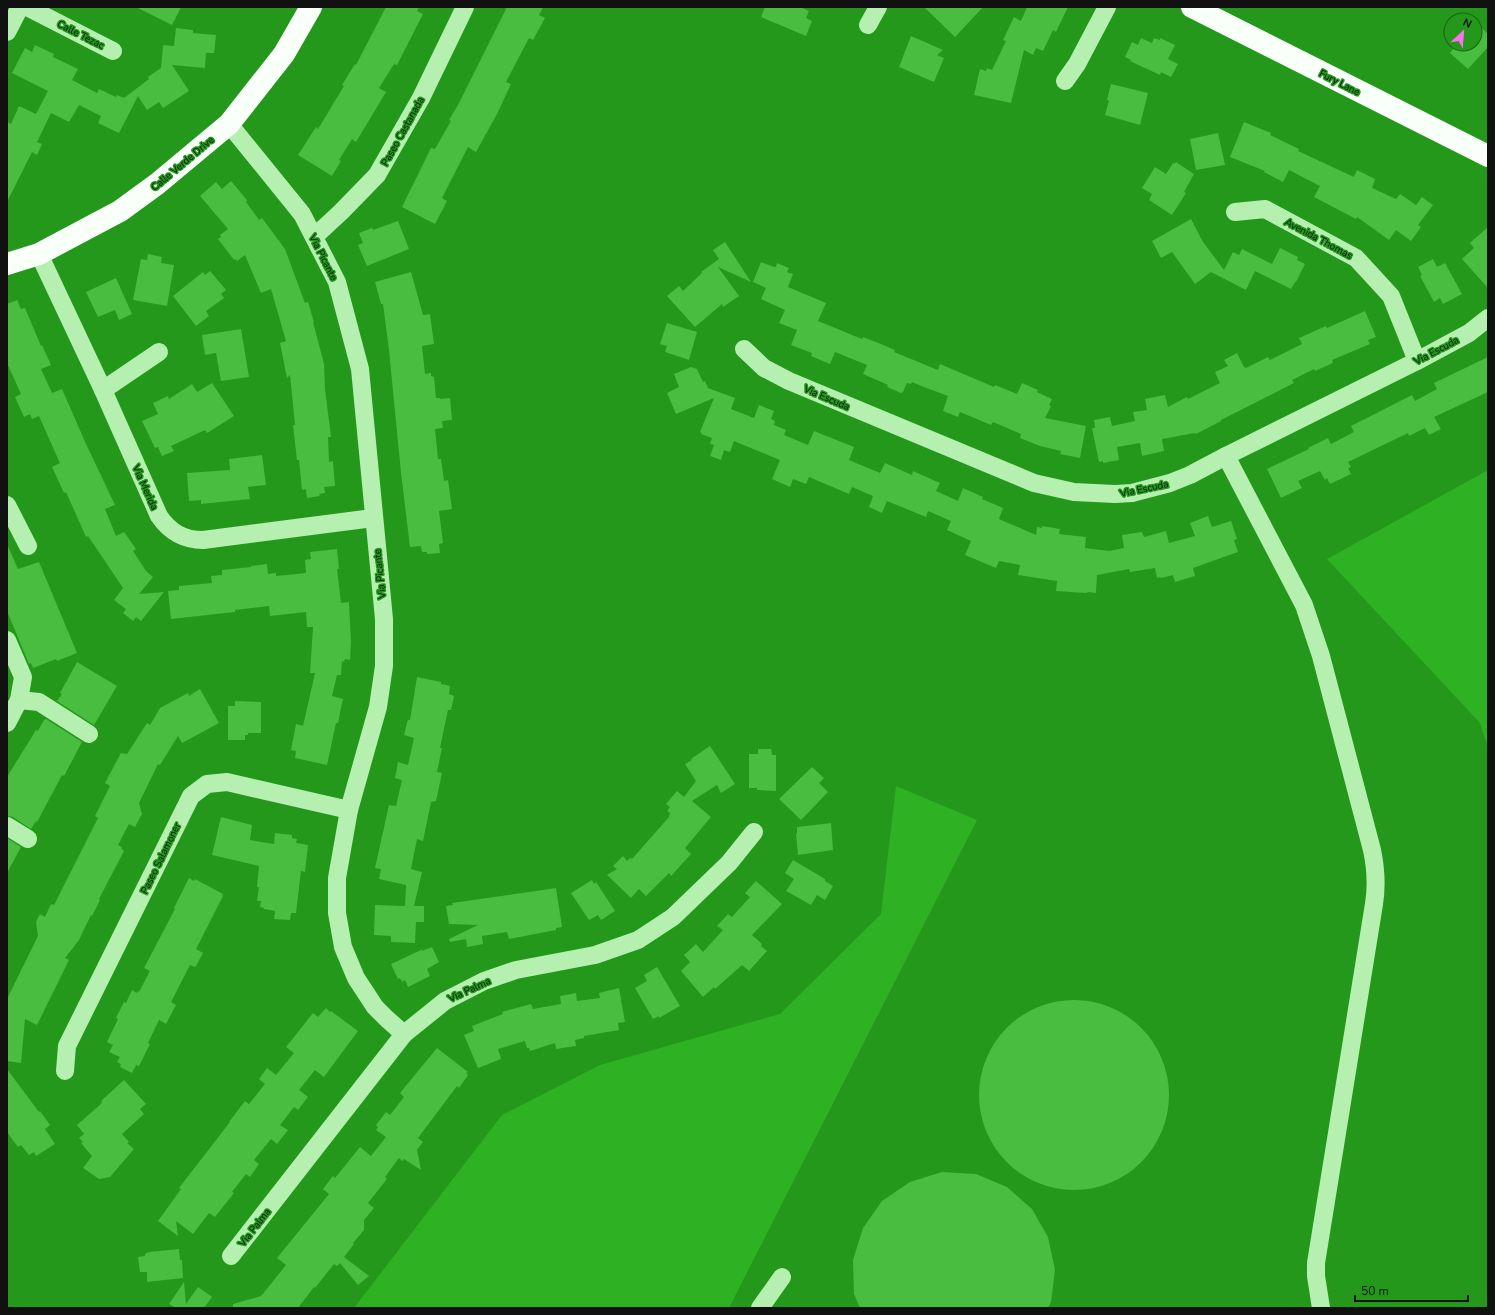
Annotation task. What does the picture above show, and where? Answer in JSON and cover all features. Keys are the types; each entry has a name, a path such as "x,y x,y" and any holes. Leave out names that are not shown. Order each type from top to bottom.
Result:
{"main road":[{"name":"Calle Verde Drive","path":"7,264 39,254 120,211 157,184 229,124 284,54 311,7"},
{"name":"Fury Lane","path":"1192,7 1488,156"}],"street":[{"path":"7,32 20,7"},
{"name":"Calle Tezac","path":"27,7 113,51"},
{"name":"Paseo Castanada","path":"314,237 377,175 421,98 465,7"},
{"path":"868,25 878,7"},
{"path":"1065,81 1077,64 1107,7"},
{"name":"Via Picante","path":"229,124 302,214 337,282 360,369 373,518 384,619 384,666 378,707 349,810 337,878 337,913 343,947 349,963 365,993 386,1019 404,1034"},
{"name":"Avenida Thomas","path":"1235,212 1265,210 1356,258 1391,296 1417,361"},
{"name":"Via Merida","path":"39,254 103,390 159,516 165,524 181,536 188,539 203,540 373,518"},
{"name":"Via Escuda","path":"744,349 764,368 789,381 1034,483 1055,489 1074,492 1094,494 1132,493 1170,483 1190,475 1417,361 1469,333 1488,318"},
{"path":"103,390 159,352"},
{"path":"1226,456 1304,605 1311,622 1324,664 1375,866 1376,880 1374,904 1316,1263 1316,1276 1321,1308"},
{"path":"7,505 28,546"},
{"path":"7,640 23,677 19,700 7,723"},
{"path":"19,700 38,702 89,734"},
{"name":"Paseo Salamoner","path":"64,1071 67,1046 191,796 207,784 226,782 349,810"},
{"path":"7,826 28,839"},
{"name":"Via Palma","path":"231,1256 404,1034 445,1001 484,982 516,970 595,955 638,940 673,917 729,863 754,832"},
{"path":"760,1308 782,1277"}],"green space":[{"path":"1488,470 1488,748 1480,723 1327,559"},
{"path":"896,786 977,820 729,1308 354,1308 502,1115 600,1065 780,1014 881,914"}],"building":[{"path":"136,7 181,7 172,25"},
{"path":"386,7 419,7 417,11 423,14 397,65 394,64 379,88 386,92 356,142 352,139 339,160 341,161 332,176 298,155 316,127 318,129 344,86 342,85 355,64 356,65"},
{"path":"507,7 543,7 539,15 545,18 533,40 529,38 506,82 511,84 497,114 476,152 468,147 442,198 447,201 435,224 402,207 431,148 435,149 451,121 449,120"},
{"path":"765,7 800,7 809,11 806,18 812,21 806,36 761,17"},
{"path":"924,7 983,7 955,37"},
{"path":"1027,7 1068,7 1056,32 1053,30 1043,51 1036,48 1033,55 1024,50 1011,103 974,95 980,69 986,71 987,68 992,70 1006,41 1003,40 1014,17 1021,21"},
{"path":"176,28 193,30 193,33 216,35 214,53 206,53 205,68 172,65 189,91 163,108 159,102 147,110 138,96 119,133 98,123 101,116 79,105 69,122 51,113 37,142 42,144 37,155 32,152 7,202 7,122 11,124 19,106 36,114 48,91 12,73 25,48 32,52 35,45 54,54 53,57 78,69 72,80 97,93 99,89 116,97 117,95 124,98 161,68 163,45 174,46"},
{"path":"1483,29 1488,34 1488,47 1468,69 1450,53 1483,52"},
{"path":"911,36 943,50 937,55 944,58 934,82 899,67"},
{"path":"1141,38 1152,43 1154,38 1160,40 1160,38 1175,45 1168,59 1178,64 1171,77 1161,72 1160,75 1130,61 1131,60 1125,57 1132,42 1138,45"},
{"path":"1111,84 1148,93 1140,125 1105,115 1109,101 1107,100"},
{"path":"1244,122 1271,133 1270,135 1299,149 1298,151 1354,177 1357,170 1375,179 1372,188 1396,199 1400,194 1416,205 1422,197 1433,205 1418,225 1421,227 1411,241 1396,230 1389,240 1357,217 1356,219 1314,197 1320,186 1289,170 1283,182 1264,172 1265,171 1230,157"},
{"path":"1218,133 1225,165 1196,170 1190,139"},
{"path":"1176,162 1194,174 1184,192 1186,193 1172,215 1149,200 1152,194 1142,188 1155,167 1166,174 1173,163 1174,164"},
{"path":"231,181 247,200 246,202 259,220 262,218 285,249 305,303 308,302 314,322 324,364 325,389 331,437 328,437 329,462 333,461 335,486 324,487 325,493 319,494 320,496 307,498 306,489 302,490 293,425 295,425 290,375 287,378 280,343 286,341 271,289 261,293 245,255 237,261 235,259 234,260 218,239 221,237 220,235 228,229 200,196 216,182 222,189"},
{"path":"1191,219 1203,242 1224,270 1233,252 1239,255 1242,249 1272,264 1280,248 1298,257 1297,260 1305,264 1291,289 1255,271 1246,290 1211,272 1195,284 1172,252 1161,258 1152,241"},
{"path":"398,221 409,249 367,266 358,245 363,243 359,233 372,228 373,230"},
{"path":"1488,227 1488,288 1462,259 1474,248 1470,243"},
{"path":"725,242 751,282 718,267 739,296 723,307 722,304 695,327 667,296 679,286 683,291 702,273 701,272 719,259 713,250"},
{"path":"148,254 162,257 161,263 174,265 167,306 133,300 141,259 147,260"},
{"path":"1433,259 1437,267 1445,263 1462,294 1443,304 1440,298 1434,302 1420,276 1422,275 1418,267"},
{"path":"761,262 774,267 776,267 777,263 789,268 787,272 793,274 788,287 826,303 818,321 862,339 863,337 876,342 895,350 894,352 938,370 940,364 994,387 995,385 1017,394 1022,383 1038,390 1037,392 1052,399 1049,405 1051,406 1045,418 1086,426 1080,458 1060,454 1061,451 1040,446 1020,438 1021,434 993,422 991,425 960,412 958,417 943,411 948,396 912,382 911,384 907,383 903,392 901,393 887,387 888,385 863,374 867,365 835,352 830,364 811,356 812,353 791,345 797,330 779,323 785,310 761,299 766,288 753,282"},
{"path":"210,271 226,290 221,294 224,298 206,311 209,316 196,326 173,296 203,272 205,275"},
{"path":"411,272 423,315 430,314 434,344 422,346 425,374 431,373 431,376 434,377 436,398 450,398 452,420 442,421 443,428 435,429 438,459 441,459 444,481 448,480 452,509 439,511 443,543 439,544 440,553 427,554 427,552 422,552 421,546 410,547 383,304 381,304 375,282"},
{"path":"116,278 132,314 119,320 115,310 98,317 86,292"},
{"path":"17,300 21,309 25,308 41,346 42,345 51,365 41,369 52,393 62,389 115,505 105,509 116,536 124,532 136,549 133,551 146,571 153,577 139,594 164,592 141,621 136,617 133,621 123,613 126,609 114,600 123,588 88,536 86,537 66,492 64,493 52,467 60,463 39,416 32,419 30,414 24,417 15,397 21,394 7,363 7,304"},
{"path":"1365,311 1376,337 1368,340 1370,344 1332,360 1333,363 1315,371 1314,369 1292,380 1294,383 1196,434 1162,439 1164,451 1142,456 1140,443 1117,447 1119,460 1103,463 1103,461 1099,462 1092,428 1095,428 1094,420 1110,417 1112,426 1135,421 1133,412 1147,410 1145,399 1165,395 1168,407 1220,383 1215,372 1228,366 1224,360 1237,353 1244,367 1246,368 1268,357 1270,360 1302,344 1299,338 1326,326 1327,328"},
{"path":"667,323 697,332 689,360 665,352 667,346 660,344"},
{"path":"241,329 249,377 221,381 216,353 205,355 202,335"},
{"path":"1488,357 1488,392 1434,417 1441,429 1429,435 1425,428 1409,436 1408,433 1348,462 1351,467 1348,468 1351,474 1330,484 1327,478 1325,480 1320,471 1298,481 1302,488 1281,498 1267,469 1328,438 1331,444 1354,432 1351,426 1412,395 1415,401 1437,389 1434,383"},
{"path":"691,367 697,369 703,382 705,381 708,388 735,398 731,409 754,418 759,405 774,411 771,419 775,421 774,425 786,430 784,435 808,445 814,431 854,447 849,460 880,473 885,463 912,475 913,471 940,483 936,491 958,501 963,488 983,497 982,499 1003,508 999,519 1036,535 1037,527 1042,528 1042,526 1060,529 1059,534 1086,537 1085,548 1109,551 1124,548 1122,535 1142,532 1144,537 1166,531 1169,543 1195,536 1190,523 1208,516 1212,527 1231,521 1237,539 1234,540 1238,552 1193,568 1195,576 1175,582 1173,575 1157,578 1155,568 1130,572 1129,569 1097,575 1096,593 1056,591 1057,581 1018,575 1020,565 999,561 996,568 965,555 971,541 947,530 951,521 928,511 926,517 887,501 882,513 869,507 873,496 852,487 849,494 809,477 806,484 793,479 790,487 772,479 780,460 734,441 730,452 724,450 721,460 710,456 714,445 710,444 712,438 701,434 702,433 700,432 714,398 676,414 667,393 679,387 674,374"},
{"path":"212,383 234,416 207,433 205,430 171,446 174,451 162,456 158,447 155,448 142,421 158,414 153,403 168,396 169,399 192,384 197,392"},
{"path":"262,455 266,485 248,487 250,499 201,504 201,500 189,501 187,473 230,470 229,459"},
{"path":"7,544 18,569 39,562 77,653 33,668 31,663 29,664 7,611"},
{"path":"337,549 339,569 337,569 341,603 349,602 351,642 350,660 345,659 344,662 342,661 341,675 337,675 332,696 343,699 327,765 295,758 296,751 291,750 296,724 303,726 315,673 310,673 313,627 307,627 306,612 270,616 269,606 235,610 235,612 171,619 168,591 179,590 179,586 212,583 211,576 222,575 222,570 251,566 267,564 268,574 276,573 276,576 306,573 305,560 311,559 310,552"},
{"path":"77,662 117,686 94,725 57,701 62,694 60,693"},
{"path":"417,677 441,682 441,684 450,686 449,694 454,696 451,710 448,710 440,748 442,748 437,772 442,773 436,801 431,802 423,841 417,839 411,869 422,872 414,906 424,906 424,922 416,922 415,943 391,942 391,936 374,935 375,905 405,906 406,885 379,879 381,869 375,868 389,805 396,806 402,780 395,778 398,762 408,765 414,738 404,735 408,720 410,720"},
{"path":"200,689 219,723 182,743 178,736 160,765 158,764 139,803 142,814 135,827 129,824 118,845 122,847 121,848 124,851 79,940 65,958 69,960 37,1025 25,1019 21,1063 7,1061 7,999 38,936 36,922 40,914 45,917 51,904 54,905 98,818 95,816 110,786 105,783 121,753 127,754 147,723 150,725 160,708 188,693 189,696"},
{"path":"235,701 261,702 261,733 248,733 248,735 245,735 245,740 228,740 228,706 235,706"},
{"path":"46,719 82,742 64,776 62,775 37,822 36,821 31,829 13,817 7,816 7,777 36,730 38,731"},
{"path":"710,746 735,784 721,793 717,785 692,801 711,817 685,848 691,854 671,876 669,873 646,896 639,889 631,898 607,875 617,869 613,866 623,856 627,861 630,858 632,859 669,817 670,813 667,811 670,807 666,804 677,791 684,797 696,781 685,764"},
{"path":"758,749 771,749 772,755 776,755 776,791 749,788 749,754 758,754"},
{"path":"812,767 824,778 819,783 828,792 801,820 779,799"},
{"path":"221,817 252,825 250,840 274,844 275,833 292,835 292,838 297,839 296,843 308,845 305,872 301,871 296,913 291,913 290,920 274,919 275,911 260,907 261,901 257,901 259,866 212,855"},
{"path":"831,823 833,850 798,855 796,834 797,827"},
{"path":"7,838 21,847 7,873"},
{"path":"793,860 825,879 825,881 833,886 825,900 817,895 811,905 786,891 794,879 785,873"},
{"path":"189,878 194,881 195,879 223,894 223,896 196,949 203,953 195,967 190,965 171,1002 176,1005 166,1024 159,1020 148,1043 150,1044 139,1066 136,1065 132,1073 120,1067 121,1064 117,1062 120,1057 109,1052 113,1045 107,1042 124,1002 126,1003 132,990 137,993 138,991 139,992 150,971 144,968 175,909 174,908"},
{"path":"592,880 594,884 596,882 615,911 601,920 598,915 589,920 571,893"},
{"path":"756,881 782,904 752,935 767,951 749,971 742,965 715,989 714,987 703,997 681,971 690,962 684,955 696,944 703,952 723,930 717,926 728,914 732,917 750,897 745,893"},
{"path":"556,888 562,927 556,928 556,930 509,939 507,932 482,936 483,944 467,947 466,939 450,942 449,939 478,925 449,924 446,906 453,905 452,903"},
{"path":"432,947 439,962 427,969 430,976 408,987 405,980 402,982 400,978 398,979 391,964 423,949 422,951"},
{"path":"657,967 680,1006 659,1018 659,1016 653,1019 635,988 647,981 644,975"},
{"path":"619,988 625,1022 618,1023 619,1030 584,1036 584,1038 575,1040 576,1046 556,1049 555,1043 530,1051 529,1048 527,1048 525,1041 498,1049 501,1059 478,1068 464,1035 474,1031 472,1026 503,1014 502,1012 531,1004 533,1009 561,1004 560,996 576,993 577,1001 600,998 599,993"},
{"path":"1074,1000 1093,1002 1110,1007 1127,1016 1141,1028 1153,1042 1162,1059 1167,1076 1169,1095 1167,1114 1162,1131 1153,1148 1141,1162 1127,1174 1110,1183 1093,1188 1074,1190 1055,1188 1038,1183 1021,1174 1007,1162 995,1148 986,1131 981,1114 979,1095 981,1076 986,1059 995,1042 1007,1028 1021,1016 1038,1007 1055,1002"},
{"path":"326,1008 358,1031 324,1077 315,1070 299,1090 308,1097 298,1110 294,1107 280,1125 288,1130 277,1144 271,1139 254,1160 259,1164 250,1177 246,1174 232,1192 234,1193 215,1217 209,1213 193,1234 176,1221 178,1236 158,1221 181,1189 179,1188 245,1101 249,1104 265,1084 259,1079 267,1068 276,1075 294,1053 286,1047 313,1013 318,1017"},
{"path":"437,1048 468,1072 466,1073 468,1075 459,1088 457,1086 418,1138 423,1142 417,1150 421,1170 404,1159 402,1161 399,1158 385,1177 387,1179 368,1203 374,1208 364,1220 364,1230 344,1257 369,1276 358,1285 340,1263 337,1266 334,1264 298,1308 233,1308 233,1304 261,1296 286,1265 277,1258 329,1194 323,1189 333,1176 335,1178 360,1147 371,1156 386,1137 376,1130 378,1127 376,1125 386,1112 390,1115 404,1097 400,1093"},
{"path":"7,1069 50,1125 45,1129 55,1144 36,1156 34,1152 29,1155 21,1145 18,1147 7,1132"},
{"path":"124,1080 146,1104 140,1109 144,1114 122,1134 129,1142 127,1143 134,1149 110,1177 99,1179 83,1168 92,1156 81,1143 83,1142 79,1138 84,1134 77,1125 102,1103 101,1101"},
{"path":"942,1172 976,1174 1007,1187 1032,1209 1048,1237 1055,1270 1051,1302 1048,1308 860,1308 854,1294 853,1260 863,1228 882,1201 910,1182"},
{"path":"179,1249 180,1260 182,1260 183,1278 147,1282 147,1272 140,1272 138,1257 145,1256 145,1254 149,1252"},
{"path":"184,1282 186,1304 198,1287 212,1297 204,1308 176,1308 169,1304"}]}
